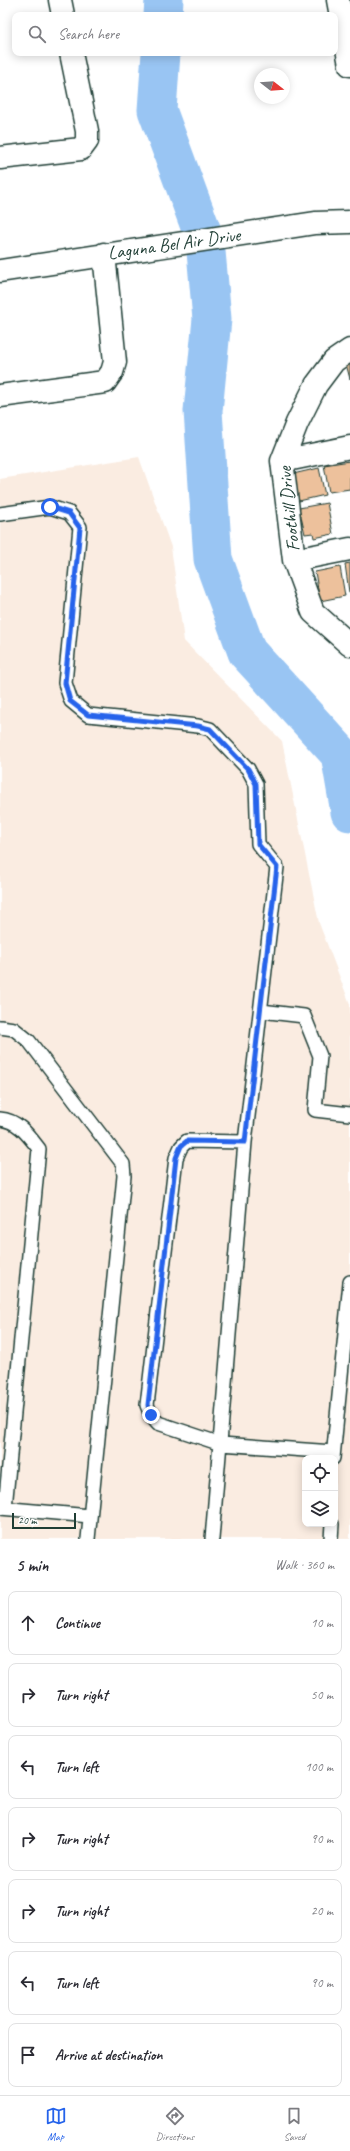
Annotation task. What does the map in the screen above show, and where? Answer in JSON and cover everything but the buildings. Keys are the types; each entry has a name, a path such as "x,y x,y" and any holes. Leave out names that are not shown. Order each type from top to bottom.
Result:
{"street":[{"path":"60,0 62,12"},
{"path":"338,0 350,65"},
{"path":"0,158 81,149 87,141 87,132 72,56"},
{"name":"Laguna Bel Air Drive","path":"0,271 315,223 349,221"},
{"path":"0,396 105,382 112,372 115,362 104,254"},
{"name":"Foothill Drive","path":"350,350 334,361 316,385 297,423 282,461 294,560 313,612 350,645"},
{"path":"282,461 350,447"},
{"path":"294,560 350,549"}],"lane":[{"path":"0,514 50,507 69,513 80,528 65,683 70,701 88,715 198,726 210,729 248,769 256,784 258,844 277,867 245,1142 212,1539"},
{"path":"261,1011 304,1016 320,1056 315,1110 350,1114"},
{"path":"0,1027 14,1029 28,1041 123,1164 124,1176 88,1539"},
{"path":"0,1119 6,1119 26,1132 39,1149 2,1508 90,1516"},
{"path":"245,1142 187,1141 181,1146 176,1158 148,1405 151,1415 158,1423 221,1444 333,1455 350,1282"},
{"path":"331,1539 332,1527"}],"shaded area":[{"path":"139,457 171,547 184,641 282,741 319,923 350,1004 350,1539 0,1539 0,479"}],"waterway":[{"path":"163,12 164,0"},
{"path":"161,56 157,110 205,240 212,319 203,411 213,559 247,652 340,754 350,812"}],"route":[{"path":"50,507 69,513 80,528 65,683 70,701 88,715 198,726 210,729 248,769 256,784 258,844 277,867 245,1142 187,1141 181,1146 176,1158 148,1405 151,1415"}]}
